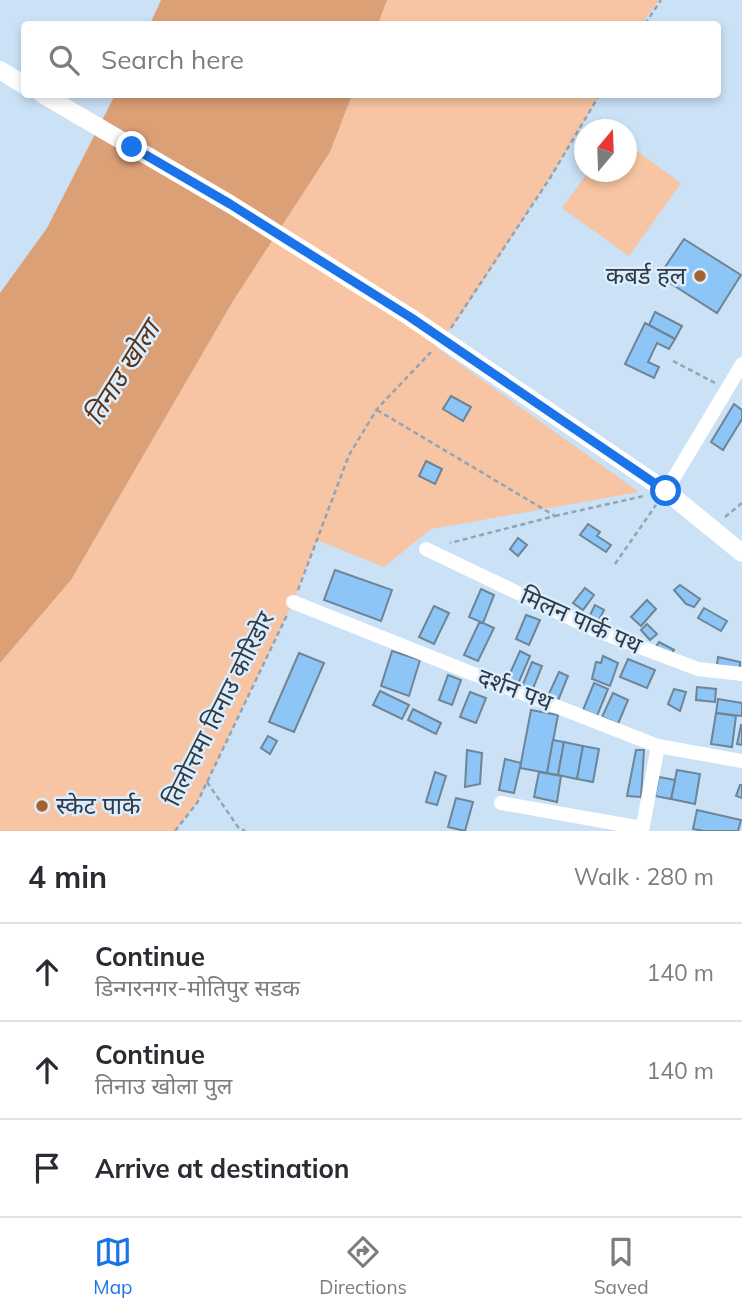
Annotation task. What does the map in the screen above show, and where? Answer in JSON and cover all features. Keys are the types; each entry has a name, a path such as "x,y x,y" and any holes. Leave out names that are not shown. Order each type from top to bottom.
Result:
{"street":[{"path":"0,70 21,83"},
{"path":"49,98 230,204 410,317 666,491 742,553"},
{"path":"666,491 742,364"},
{"name":"मिलन पार्क पथ","path":"426,550 595,630 698,669 742,674"},
{"name":"दर्शन पथ","path":"293,602 658,746 742,761"},
{"path":"501,803 642,830 658,746"}],"path":[{"path":"647,21 661,0"},
{"path":"673,361 727,390"},
{"path":"377,409 555,516"},
{"path":"426,550 555,516 666,491"},
{"path":"615,564 666,491"},
{"path":"712,529 742,503"},
{"name":"तिलोत्तमा तिनाउ कोरिडोर","path":"175,831 197,803 293,602"},
{"path":"207,782 238,827 245,831"}],"shaded area":[{"path":"387,0 659,0 644,21 379,21"},
{"path":"351,98 598,98 586,119 574,119 574,138 550,178 463,312 436,347 639,492 431,529 384,567 317,540 293,602 197,803 175,831 0,831 0,663 71,580 233,301 330,152"},
{"path":"637,151 681,183 629,256 562,208 581,182 637,182"}],"water":[{"path":"161,0 387,0 379,21 151,21"},
{"name":"तिनाउ खोला","path":"113,98 351,98 330,152 233,301 71,580 0,663 0,293 47,228"}],"building":[{"name":"कबर्ड हल","path":"684,239 741,275 717,313 659,276"},
{"path":"655,312 682,326 675,339 649,325"},
{"path":"645,323 675,339 669,349 657,343 648,362 659,367 654,378 625,364"},
{"path":"451,396 471,407 463,421 443,409"},
{"path":"734,404 742,410 742,419 723,450 711,442"},
{"path":"426,461 442,469 435,484 419,476"},
{"path":"588,524 600,532 597,536 611,545 606,552 580,535"},
{"path":"518,538 527,545 518,556 510,549"},
{"path":"335,570 392,590 381,621 324,600"},
{"path":"680,585 700,599 694,607 686,604 674,590"},
{"path":"585,588 594,595 583,610 573,603"},
{"path":"481,589 494,595 483,623 469,617"},
{"path":"647,600 656,609 641,626 631,617"},
{"path":"595,605 604,610 598,622 589,617"},
{"path":"434,606 449,613 434,644 419,637"},
{"path":"704,608 727,621 721,631 698,618"},
{"path":"526,615 540,620 529,645 516,639"},
{"path":"479,623 494,628 478,661 464,655"},
{"path":"647,624 657,634 650,640 641,630"},
{"path":"659,642 674,650 670,657 655,648"},
{"path":"392,651 420,660 409,696 381,686"},
{"path":"520,651 530,656 518,684 507,680"},
{"path":"299,653 324,663 294,732 269,722"},
{"path":"603,656 618,663 610,686 592,679 596,662 601,663"},
{"path":"718,657 740,662 740,669 717,665"},
{"path":"628,659 655,670 647,688 620,677"},
{"path":"532,662 542,666 532,691 522,687"},
{"path":"559,672 568,676 557,703 547,698"},
{"path":"448,675 461,680 452,705 439,700"},
{"path":"594,683 608,689 597,716 583,710"},
{"path":"697,687 716,689 715,702 696,700"},
{"path":"674,689 686,692 680,711 668,704"},
{"path":"380,691 409,705 402,719 373,705"},
{"path":"470,692 486,698 476,723 460,717"},
{"path":"613,693 628,700 618,724 602,717"},
{"path":"718,699 742,703 742,716 716,713"},
{"path":"413,709 441,723 436,734 408,720"},
{"path":"531,710 558,715 547,773 520,768"},
{"path":"716,713 736,716 732,747 711,744"},
{"path":"742,725 742,745 737,744"},
{"path":"268,736 277,741 270,754 261,748"},
{"path":"553,740 564,742 558,775 547,773"},
{"path":"564,742 583,746 577,779 558,775"},
{"path":"583,746 599,749 593,782 577,779"},
{"path":"467,750 482,753 480,784 465,787"},
{"path":"636,750 644,750 641,797 627,796"},
{"path":"505,759 521,763 514,793 499,790"},
{"path":"677,770 700,774 695,804 671,799"},
{"path":"435,772 446,776 437,805 426,802"},
{"path":"539,772 561,776 557,802 534,797"},
{"path":"659,777 675,780 671,799 655,796"},
{"path":"742,785 742,798 736,796"},
{"path":"456,798 473,802 465,831 448,827"},
{"path":"697,810 741,820 738,831 693,829"}],"place":[{"name":"कबर्ड हल","path":"700,276"},
{"name":"स्केट पार्क","path":"42,806"}],"route":[{"path":"132,147 230,204 410,317 666,491"}]}
